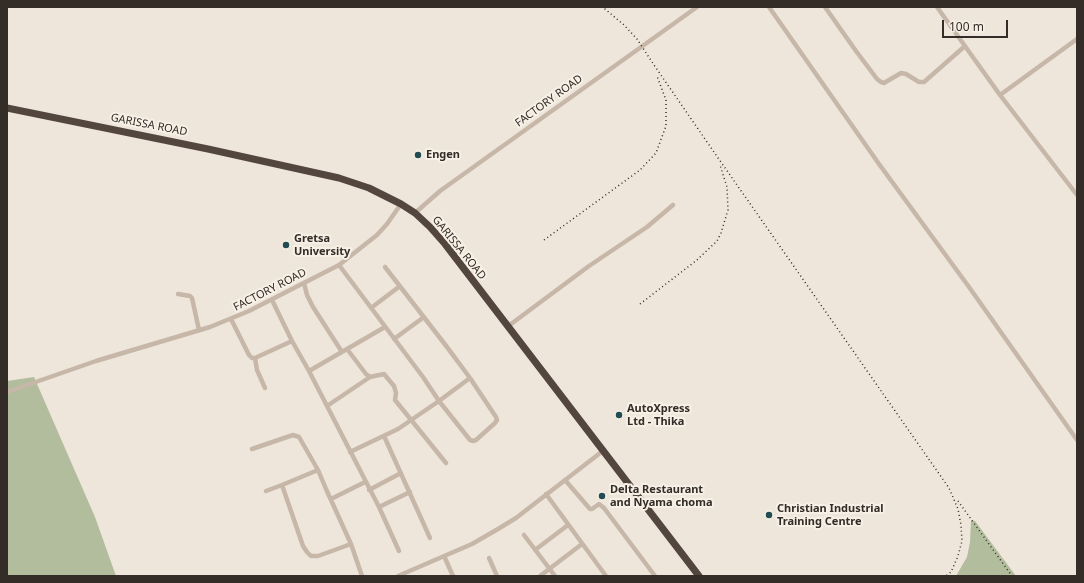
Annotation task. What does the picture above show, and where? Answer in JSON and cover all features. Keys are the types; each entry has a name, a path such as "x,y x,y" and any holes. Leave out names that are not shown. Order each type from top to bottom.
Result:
{"highway":[{"name":"GARISSA ROAD","path":"7,108 324,174 369,188 401,204 415,213 445,244 699,576"}],"street":[{"name":"FACTORY ROAD","path":"415,213 440,191 697,7"},
{"path":"769,7 879,164 969,287 1077,440"},
{"path":"825,7 852,46 880,82 884,83 901,73 911,76 919,82 924,82 965,46"},
{"path":"937,7 1000,95 1077,195"},
{"path":"1000,95 1077,39"},
{"name":"FACTORY ROAD","path":"7,392 96,361 192,333 232,319 272,300 339,265 377,235 401,204"},
{"path":"507,326 589,266 647,227 673,205"},
{"path":"339,265 470,440 476,440 495,423 497,420 496,416 470,378 385,267"},
{"path":"304,283 307,296 313,308 342,352"},
{"path":"371,308 400,286"},
{"path":"178,294 190,296 192,298 199,330"},
{"path":"272,300 370,490 399,551"},
{"path":"394,339 424,317"},
{"path":"232,319 249,355 252,358 292,341"},
{"path":"309,371 385,327"},
{"path":"347,349 370,377"},
{"path":"255,358 257,370 265,388"},
{"path":"327,406 370,377 382,374 387,376 396,389 396,400 446,463"},
{"path":"350,452 384,436 412,420 470,378"},
{"path":"252,449 286,437 296,435 300,437 318,470 331,499 351,544 362,576"},
{"path":"384,436 430,538"},
{"path":"398,576 406,575 498,529 604,450"},
{"path":"266,490 318,470"},
{"path":"370,490 401,474"},
{"path":"565,480 590,509 599,504 604,508 655,576"},
{"path":"331,499 365,482"},
{"path":"282,485 303,546 311,556 318,556 351,544"},
{"path":"378,507 410,492"},
{"path":"546,494 606,576"},
{"path":"535,550 568,525"},
{"path":"524,535 555,576"},
{"path":"540,576 582,544"},
{"path":"444,556 453,576"},
{"path":"489,558 497,576"}],"green space":[{"path":"34,377 95,517 116,576 7,576 7,381"},
{"path":"971,520 975,521 1016,576 956,576 967,557 970,542"}],"railway":[{"path":"601,7 624,25 637,39 716,155 949,488 958,509 962,541 958,556 951,572 946,576"},
{"path":"544,240 640,170 656,153 666,126 666,100 657,76"},
{"path":"640,304 697,260 717,241 728,210 727,187 720,165"},
{"path":"958,501 1012,576"}],"place":[{"name":"Engen","path":"418,155"},
{"name":"Gretsa University","path":"286,245"},
{"name":"AutoXpress Ltd - Thika","path":"619,415"},
{"name":"Delta Restaurant and Nyama choma","path":"602,496"},
{"name":"Christian Industrial Training Centre","path":"769,515"}]}
